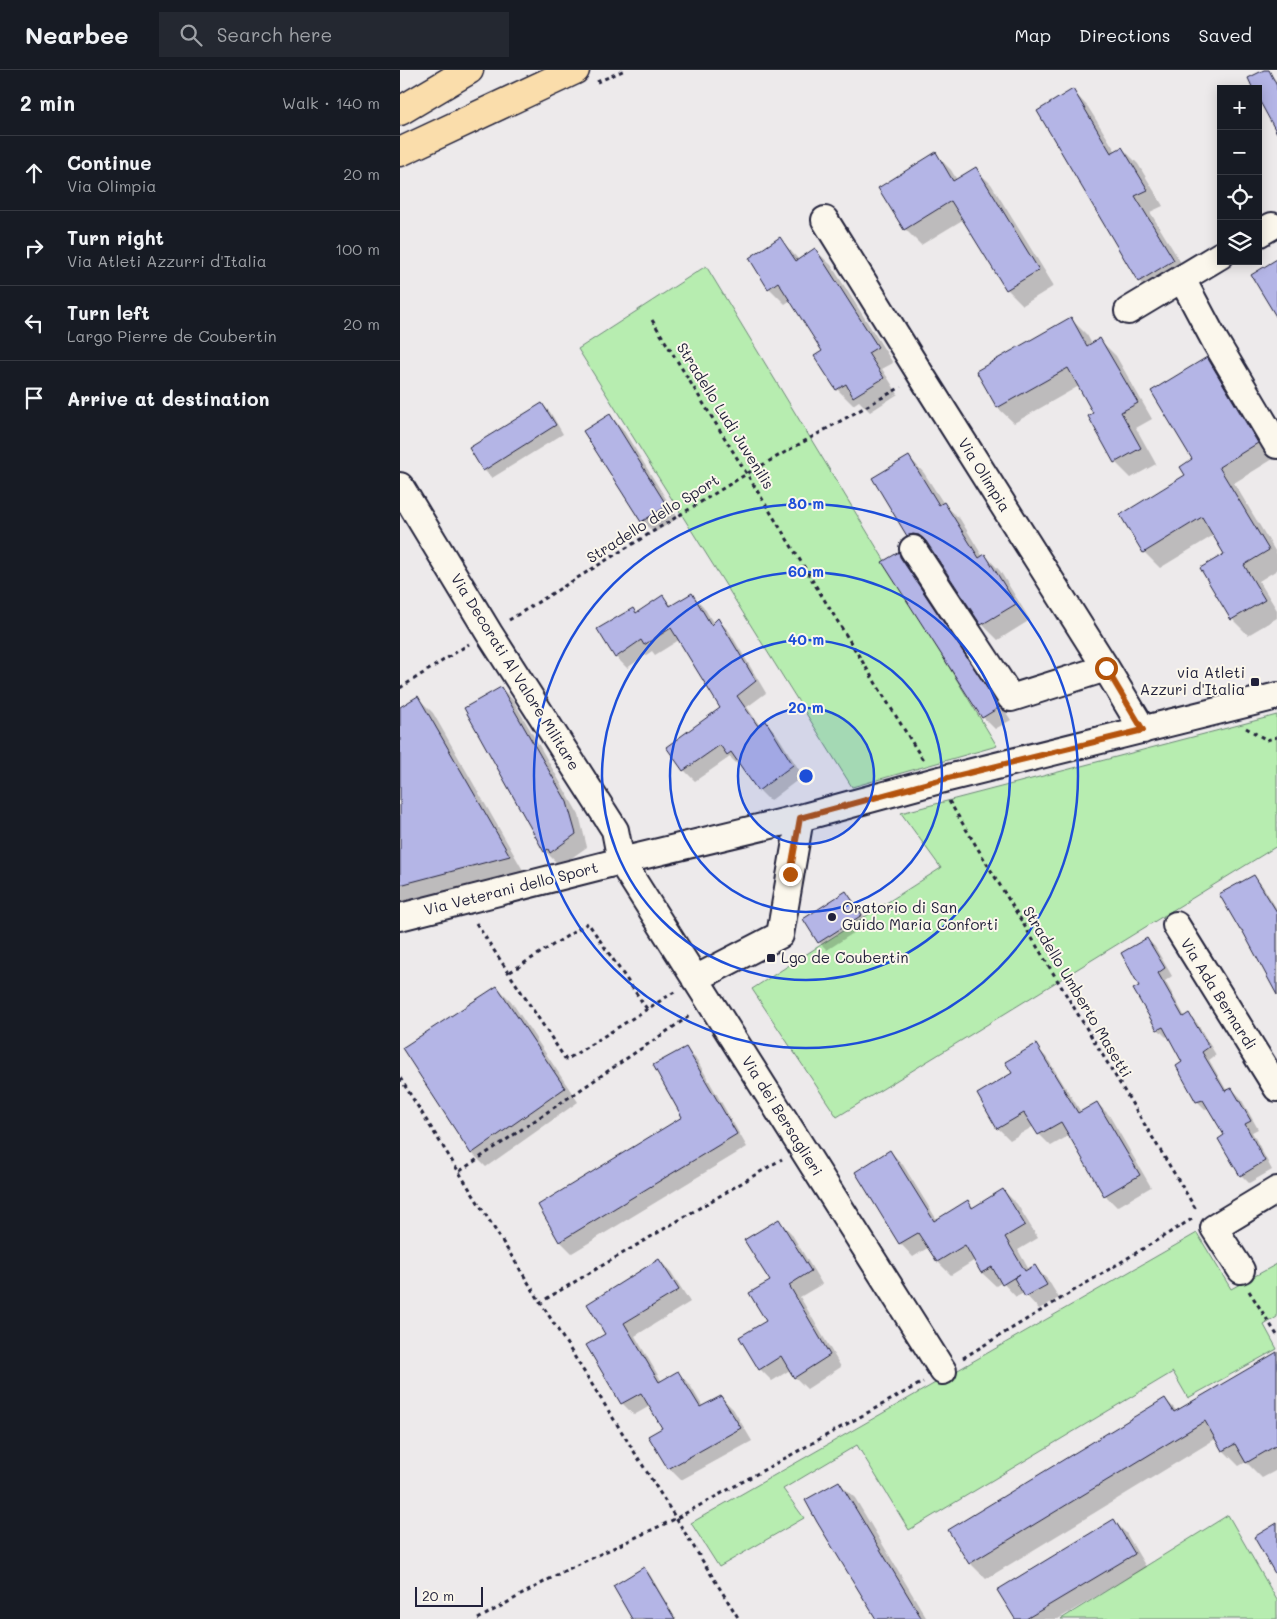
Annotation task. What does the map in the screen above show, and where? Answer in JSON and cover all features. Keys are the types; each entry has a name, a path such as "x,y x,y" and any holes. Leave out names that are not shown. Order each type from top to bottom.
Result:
{"highway":[{"path":"400,100 442,70"},
{"path":"400,111 469,70"},
{"path":"400,146 529,70"},
{"path":"400,152 575,70"}],"street":[{"name":"Via Olimpia","path":"825,220 1143,730"},
{"path":"1128,311 1217,257"},
{"path":"1182,279 1215,341 1277,445"},
{"name":"Via Decorati Al Valore Militare","path":"400,486 489,633 615,830 621,861"},
{"path":"913,549 1011,698 1106,668"},
{"name":"Via Veterani dello Sport","path":"400,917 800,818 936,781 1277,696"},
{"path":"695,979 780,935 800,818"},
{"name":"Via dei Bersaglieri","path":"621,861 943,1370"},
{"name":"Via Ada Bernardi","path":"1176,925 1277,1088"},
{"path":"1244,1280 1214,1228 1277,1190"}],"path":[{"name":"Stradello Ludi Juvenilis","path":"652,320 936,781"},
{"name":"Stradello dello Sport","path":"400,688 748,473 921,375"},
{"name":"Stradello Umberto Masetti","path":"936,781 1199,1214"},
{"path":"472,916 566,1060 695,979"},
{"path":"510,972 588,923 647,1009"},
{"path":"460,1171 710,1002"},
{"path":"400,1078 460,1171 675,1520 739,1619"},
{"path":"539,1302 802,1147"},
{"path":"1244,1280 1277,1335"},
{"path":"478,1619 562,1572 675,1520"}],"green space":[{"path":"706,266 997,746 852,787 578,349"},
{"path":"1277,715 1277,846 837,1117 752,989 941,868 901,813"},
{"path":"1197,1233 1231,1289 1277,1264 1277,1317 1264,1325 1277,1349 1188,1398 1173,1372 909,1530 857,1445 783,1489 804,1518 719,1567 691,1523"},
{"path":"1228,1515 1277,1600 1277,1619 1061,1619"}],"building":[{"path":"1264,70 1269,70 1277,86 1277,133 1262,105 1262,85 1251,85 1248,78"},
{"path":"1073,89 1111,153 1122,147 1148,190 1135,196 1174,260 1138,282 1037,111"},
{"path":"936,152 953,181 976,167 1039,270 1006,290 951,201 904,230 878,188"},
{"path":"780,237 796,261 815,248 878,347 868,353 884,378 853,397 846,384 836,390 814,356 822,351 778,282 768,289 749,258"},
{"path":"1277,259 1277,318 1251,275"},
{"path":"1071,317 1087,346 1100,338 1138,403 1121,412 1141,448 1114,463 1088,416 1093,413 1068,368 997,408 976,371"},
{"path":"1207,357 1258,443 1219,467 1269,550 1244,565 1265,600 1231,620 1200,568 1224,554 1202,517 1143,553 1120,515 1185,475 1180,467 1192,459 1151,391"},
{"path":"542,403 556,425 483,471 469,448"},
{"path":"610,414 667,506 641,522 583,431"},
{"path":"909,456 939,505 944,502 979,558 985,554 1016,604 981,625 926,541 919,535 907,536 872,478"},
{"path":"899,552 900,557 1000,707 982,718 882,562"},
{"path":"692,593 711,625 718,618 756,681 737,696 758,726 766,721 793,765 758,791 731,752 727,755 720,745 683,771 666,747 720,708 671,628 644,645 641,640 615,658 597,629 633,608 636,613 663,595 670,606"},
{"path":"501,687 567,802 576,834 550,853 548,849 544,852 464,708"},
{"path":"418,696 510,856 400,885 400,707"},
{"path":"1254,875 1277,912 1277,995 1242,930 1240,930 1219,894"},
{"name":"Oratorio di San Guido Maria Conforti","path":"846,891 862,915 818,943 803,919"},
{"path":"1147,938 1165,968 1158,973 1183,1017 1189,1013 1209,1047 1202,1052 1225,1091 1232,1088 1251,1121 1245,1124 1265,1161 1240,1176 1218,1139 1224,1135 1203,1100 1196,1102 1176,1066 1182,1062 1163,1027 1157,1030 1133,989 1139,986 1121,953"},
{"path":"497,986 565,1088 471,1154 402,1048"},
{"path":"1036,1044 1078,1113 1097,1102 1140,1175 1104,1196 1061,1122 1038,1135 1024,1113 997,1129 977,1094 1012,1073 1005,1062"},
{"path":"686,1047 737,1134 559,1242 538,1205 682,1117 653,1065"},
{"path":"890,1150 934,1221 968,1200 972,1208 1003,1189 1025,1225 1005,1237 1025,1271 1035,1265 1047,1285 1025,1297 1014,1278 1020,1274 1002,1285 992,1267 981,1273 965,1245 937,1262 918,1233 899,1244 855,1172"},
{"path":"779,1219 811,1271 789,1285 830,1355 794,1378 781,1356 759,1370 739,1337 766,1321 749,1293 770,1281 744,1240"},
{"path":"659,1259 679,1290 624,1323 659,1382 678,1371 700,1407 721,1396 741,1428 668,1469 648,1436 662,1428 641,1393 621,1404 586,1345 605,1334 587,1304"},
{"path":"1277,1352 1277,1445 1246,1463 1235,1444 1222,1451 1205,1421 969,1564 948,1530 1165,1398 1174,1412"},
{"path":"839,1481 922,1619 876,1619 817,1522 805,1500"},
{"path":"1114,1519 1135,1554 1026,1619 1015,1619 997,1590"},
{"path":"1277,1523 1277,1577 1254,1537"},
{"path":"644,1567 675,1619 632,1619 613,1586"}],"place":[{"name":"via Atleti Azzuri d'Italia","path":"1255,682"},
{"name":"Oratorio di San Guido Maria Conforti","path":"832,917"},
{"name":"Lgo de Coubertin","path":"771,958"}],"route":[{"path":"790,874 800,818 936,781 1143,730 1106,668"}]}
